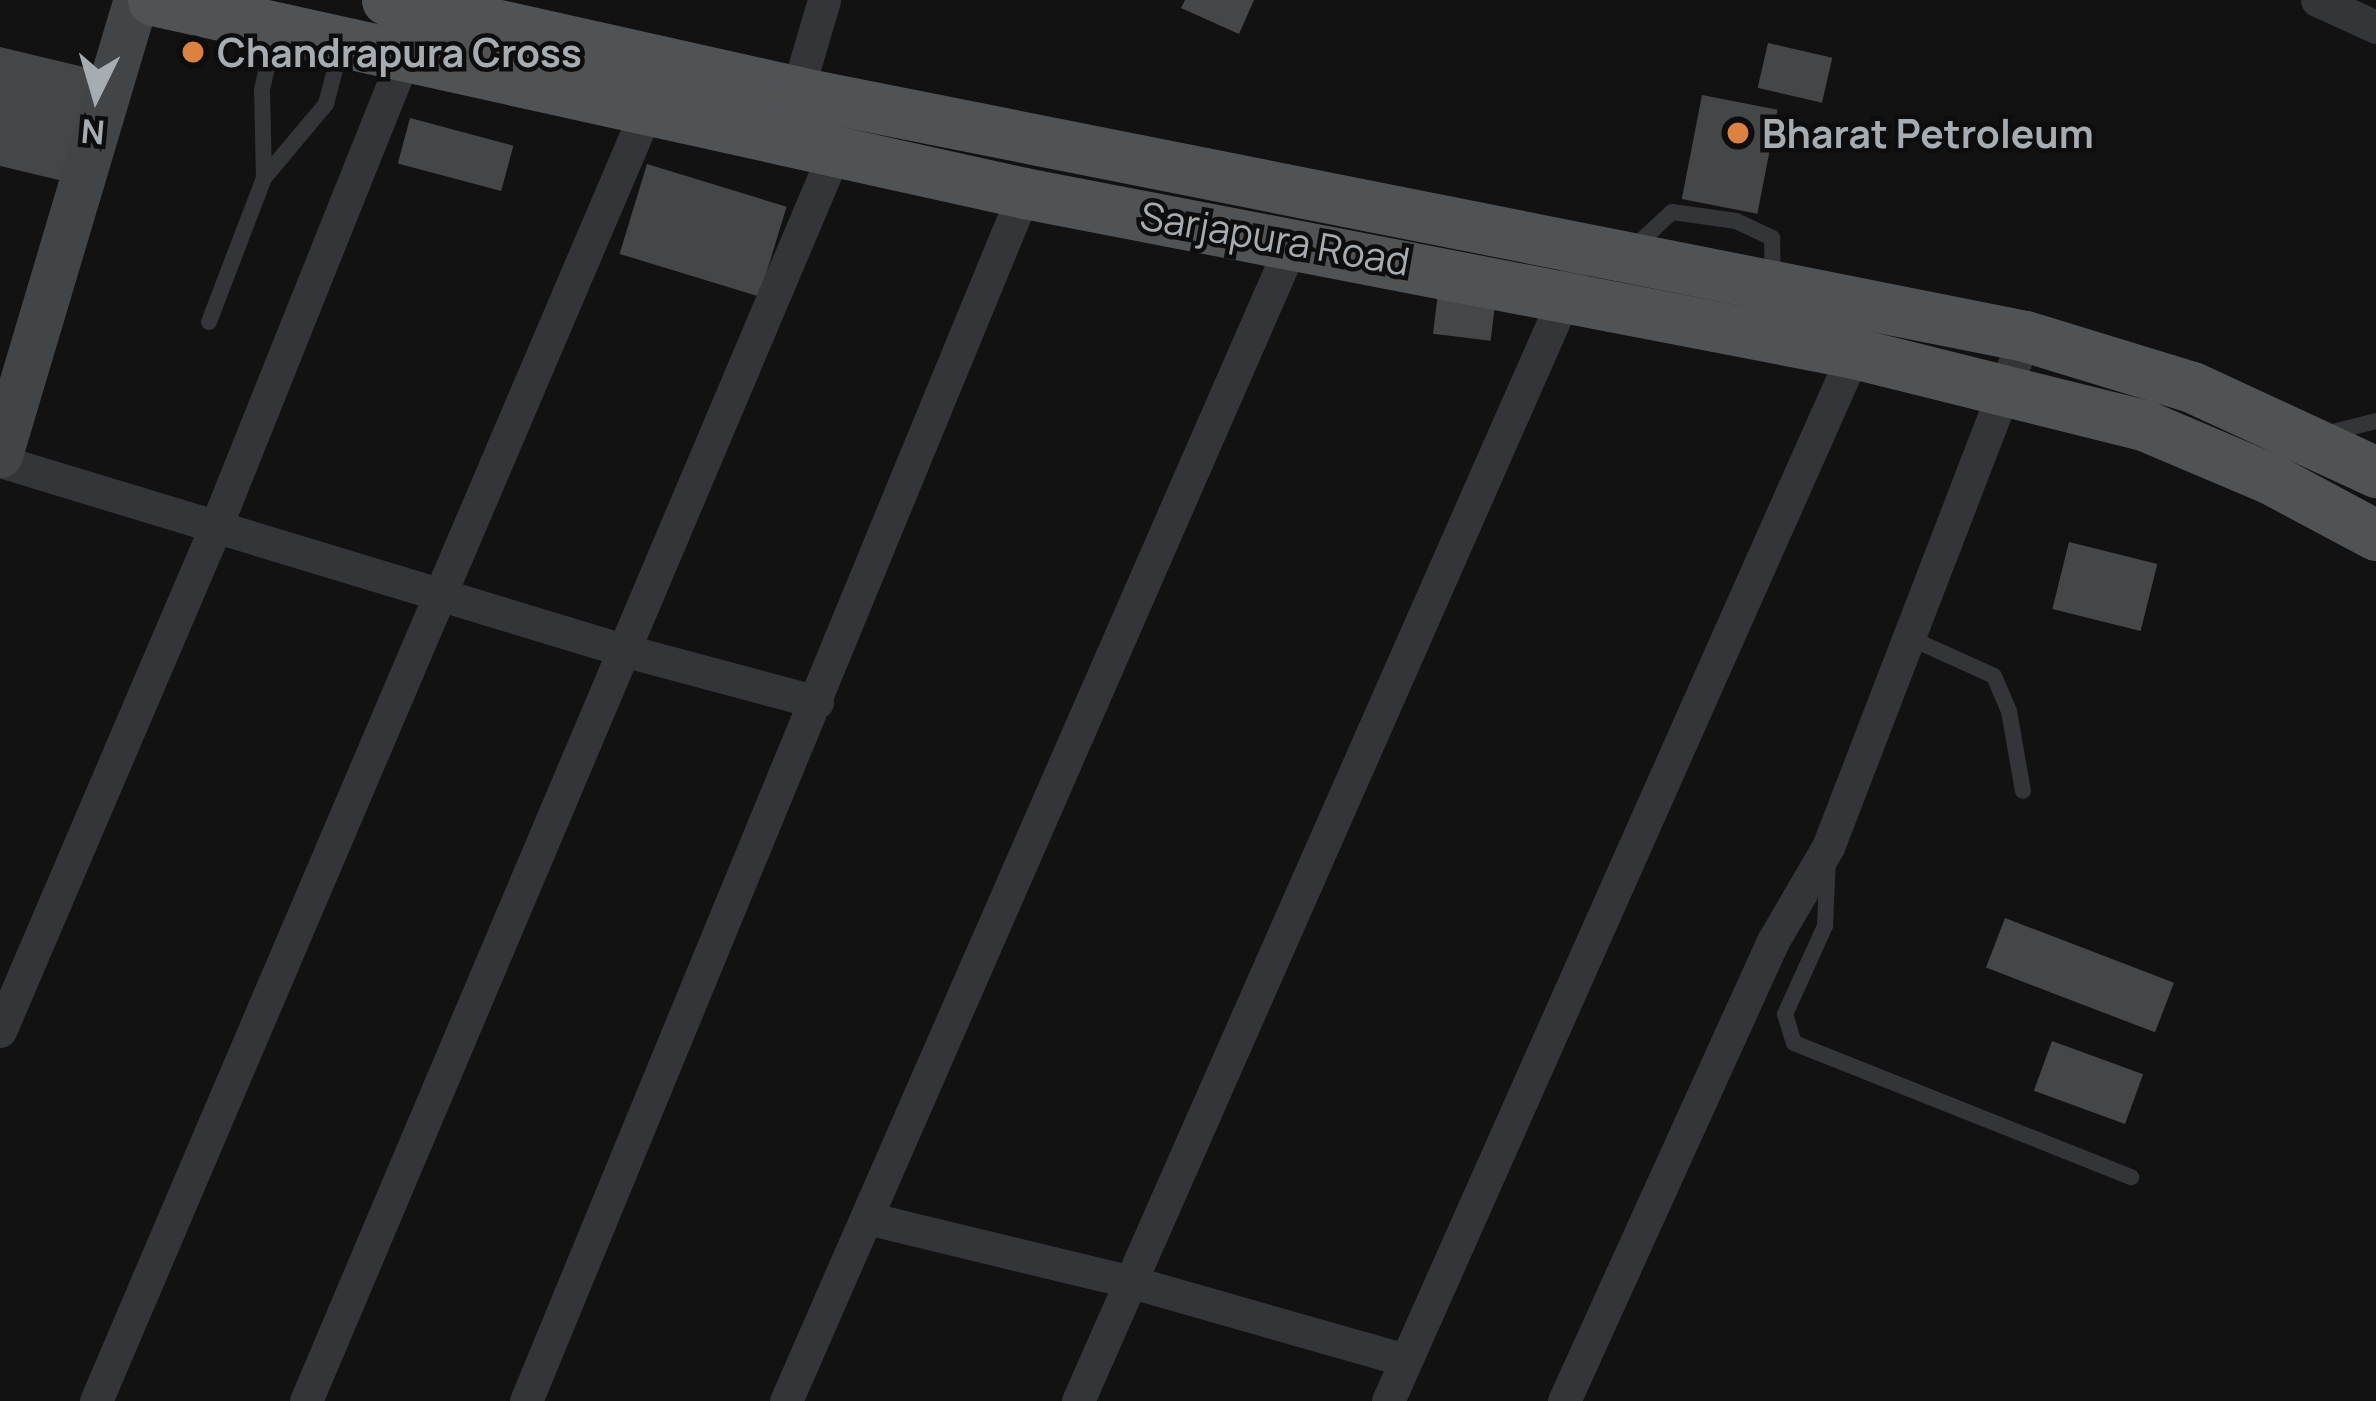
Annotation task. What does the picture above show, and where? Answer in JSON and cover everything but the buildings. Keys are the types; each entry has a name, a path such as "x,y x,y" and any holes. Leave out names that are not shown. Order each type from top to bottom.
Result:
{"main road":[{"name":"Sarjapura Road","path":"153,0 1024,193 1293,241 1773,285 2025,336 2192,387 2376,472"},
{"name":"Sarjapura Road","path":"387,0 1592,265 1855,352 2146,426 2271,479 2376,535"}],"street":[{"path":"136,0 19,367 0,458 622,650 817,702"},
{"path":"797,92 824,0"},
{"path":"2317,0 2376,27"},
{"path":"0,1031 216,526 404,57"},
{"path":"96,1401 647,110"},
{"path":"306,1401 835,151"},
{"path":"526,1401 1024,193"},
{"path":"786,1401 1293,241"},
{"path":"1078,1401 1128,1281 1592,265"},
{"path":"1564,1401 1773,941 1828,848 2025,336"},
{"path":"1388,1401 1855,352"},
{"path":"867,1218 1128,1281 1405,1360"}],"lane":[{"path":"264,178 262,90 275,29"},
{"path":"209,322 264,178 326,104 342,44"},
{"path":"2310,439 2376,421"},
{"path":"1908,637 1994,676 2009,711 2023,791"},
{"path":"1828,848 1825,926 1785,1013 1794,1043 2131,1177"}],"place":[{"name":"Chandrapura Cross","path":"193,52"},
{"name":"Bharat Petroleum","path":"1738,133"}]}
